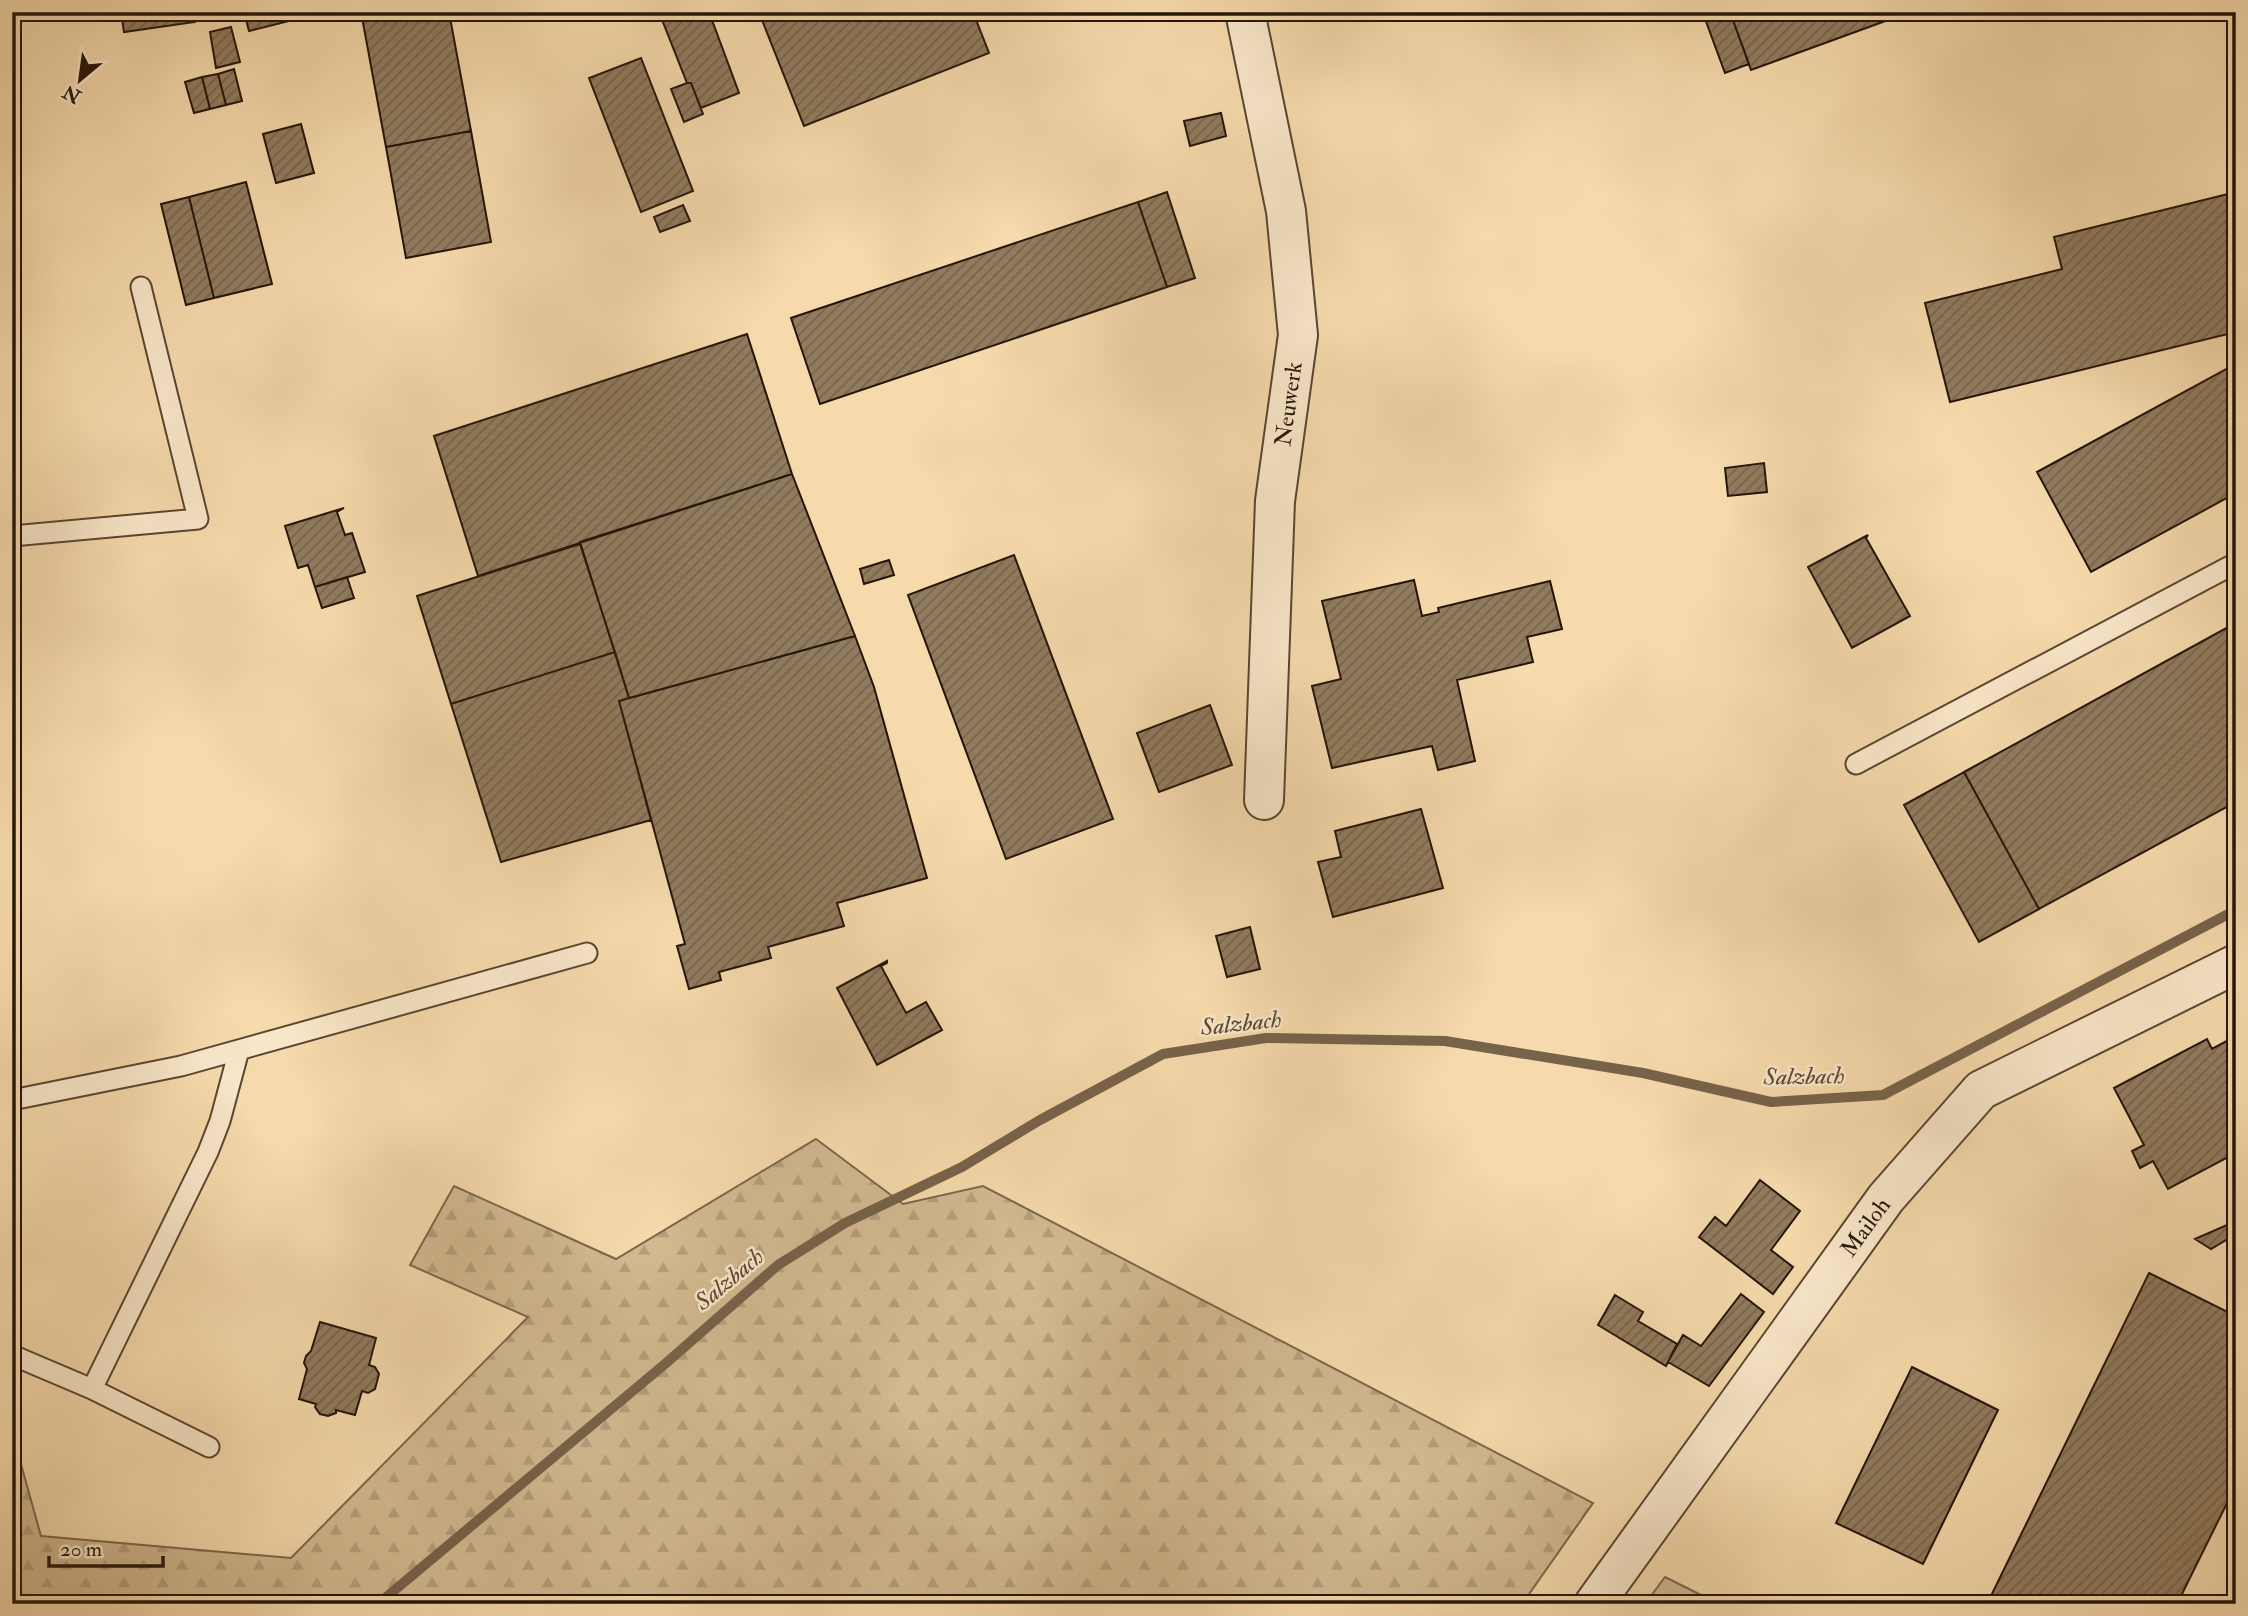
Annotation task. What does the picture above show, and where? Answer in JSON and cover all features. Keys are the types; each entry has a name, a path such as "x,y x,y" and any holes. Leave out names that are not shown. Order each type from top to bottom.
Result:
{"street":[{"name":"Neuwerk","path":"1245,12 1286,211 1298,335 1275,501 1264,800"},
{"name":"Mailoh","path":"1594,1604 1886,1198 1981,1090 2236,964"}],"lane":[{"path":"12,536 198,519 141,287"},
{"path":"1856,764 2236,563"},
{"path":"12,1100 181,1066 587,953"},
{"path":"92,1389 208,1152 222,1115 239,1050"},
{"path":"12,1355 92,1389 209,1447"}],"green space":[{"path":"816,1139 903,1204 983,1186 1593,1503 1522,1604 12,1604 12,1432 41,1536 291,1558 528,1317 410,1265 454,1186 616,1259"},
{"path":"1665,1577 1719,1604 1645,1604"}],"building":[{"path":"121,12 194,12 195,22 124,32"},
{"path":"244,12 325,12 249,31"},
{"path":"361,12 449,12 471,131 386,147"},
{"path":"659,12 709,12 739,93 701,108 691,83 687,83"},
{"path":"782,12 973,12 989,53 804,126 762,20"},
{"path":"1715,12 1730,12 1749,64 1725,73 1704,16"},
{"path":"1730,12 1910,12 1751,70"},
{"path":"231,27 240,62 216,68 210,32"},
{"path":"641,58 693,191 641,212 589,78"},
{"path":"234,69 242,101 226,105 218,74"},
{"path":"218,74 226,105 210,109 202,77"},
{"path":"202,77 210,109 194,113 185,82"},
{"path":"691,83 703,114 684,122 671,89"},
{"path":"1221,113 1226,136 1190,146 1184,121"},
{"path":"301,124 314,173 276,183 263,134"},
{"path":"471,131 491,242 406,258 386,147"},
{"path":"246,182 272,284 214,298 189,197"},
{"path":"1167,192 1195,278 1167,287 1138,202"},
{"path":"2236,192 2236,332 1950,402 1925,303 2062,269 2054,237"},
{"path":"189,197 214,298 186,305 161,204"},
{"path":"1138,202 1167,287 820,404 791,318"},
{"path":"683,205 690,221 660,232 654,217"},
{"path":"747,334 792,474 478,576 434,436"},
{"path":"2228,368 2236,383 2236,493 2091,572 2037,472"},
{"path":"1764,463 1767,492 1728,496 1725,468"},
{"path":"792,474 855,636 629,698 580,542"},
{"path":"344,508 337,512 345,535 352,533 365,572 315,587 308,565 298,568 285,526"},
{"path":"1868,535 1866,538 1910,616 1852,648 1808,567"},
{"path":"580,544 615,652 451,704 417,596"},
{"path":"1014,555 1113,819 1006,859 908,595"},
{"path":"889,560 894,575 864,584 860,569"},
{"path":"347,577 354,598 322,608 315,587"},
{"path":"1414,580 1422,616 1439,612 1438,608 1550,581 1562,629 1527,637 1533,662 1457,680 1475,761 1438,770 1432,746 1332,768 1312,686 1341,679 1322,601"},
{"path":"2232,625 2236,633 2236,802 2039,909 1964,772"},
{"path":"855,636 874,687 927,878 837,903 844,926 768,947 771,958 719,972 721,980 689,989 677,946 685,944 619,701"},
{"path":"615,652 629,698 619,701 651,820 501,862 451,704"},
{"path":"1210,705 1232,765 1159,792 1137,733"},
{"path":"1964,772 2039,909 1979,942 1904,805"},
{"path":"1421,809 1443,888 1333,917 1318,862 1341,857 1335,831"},
{"path":"1250,927 1260,969 1227,977 1216,936"},
{"path":"887,961 881,966 906,1013 926,1002 942,1030 877,1065 837,988"},
{"path":"2236,1036 2236,1153 2168,1189 2153,1161 2140,1168 2132,1151 2144,1145 2114,1088 2207,1039 2212,1049"},
{"path":"1760,1180 1800,1211 1771,1250 1793,1267 1773,1294 1699,1237 1715,1217 1726,1226"},
{"path":"2236,1221 2236,1234 2211,1249 2195,1239"},
{"path":"2149,1273 2236,1316 2236,1485 2177,1604 1987,1604"},
{"path":"1741,1294 1764,1312 1709,1386 1668,1362 1683,1335 1701,1346"},
{"path":"1615,1295 1643,1312 1638,1321 1677,1344 1666,1366 1598,1325"},
{"path":"320,1322 376,1338 369,1365 375,1367 379,1374 375,1389 368,1393 362,1391 355,1415 336,1410 336,1413 328,1416 320,1414 316,1404 299,1399 307,1369 304,1363 311,1351"},
{"path":"1912,1367 1998,1410 1923,1564 1836,1523"}],"waterway":[{"name":"Salzbach","path":"378,1604 665,1364 778,1265 845,1223 962,1167 1040,1120 1163,1054 1266,1038 1445,1041 1643,1073 1771,1102 1883,1095 2236,910"}]}
